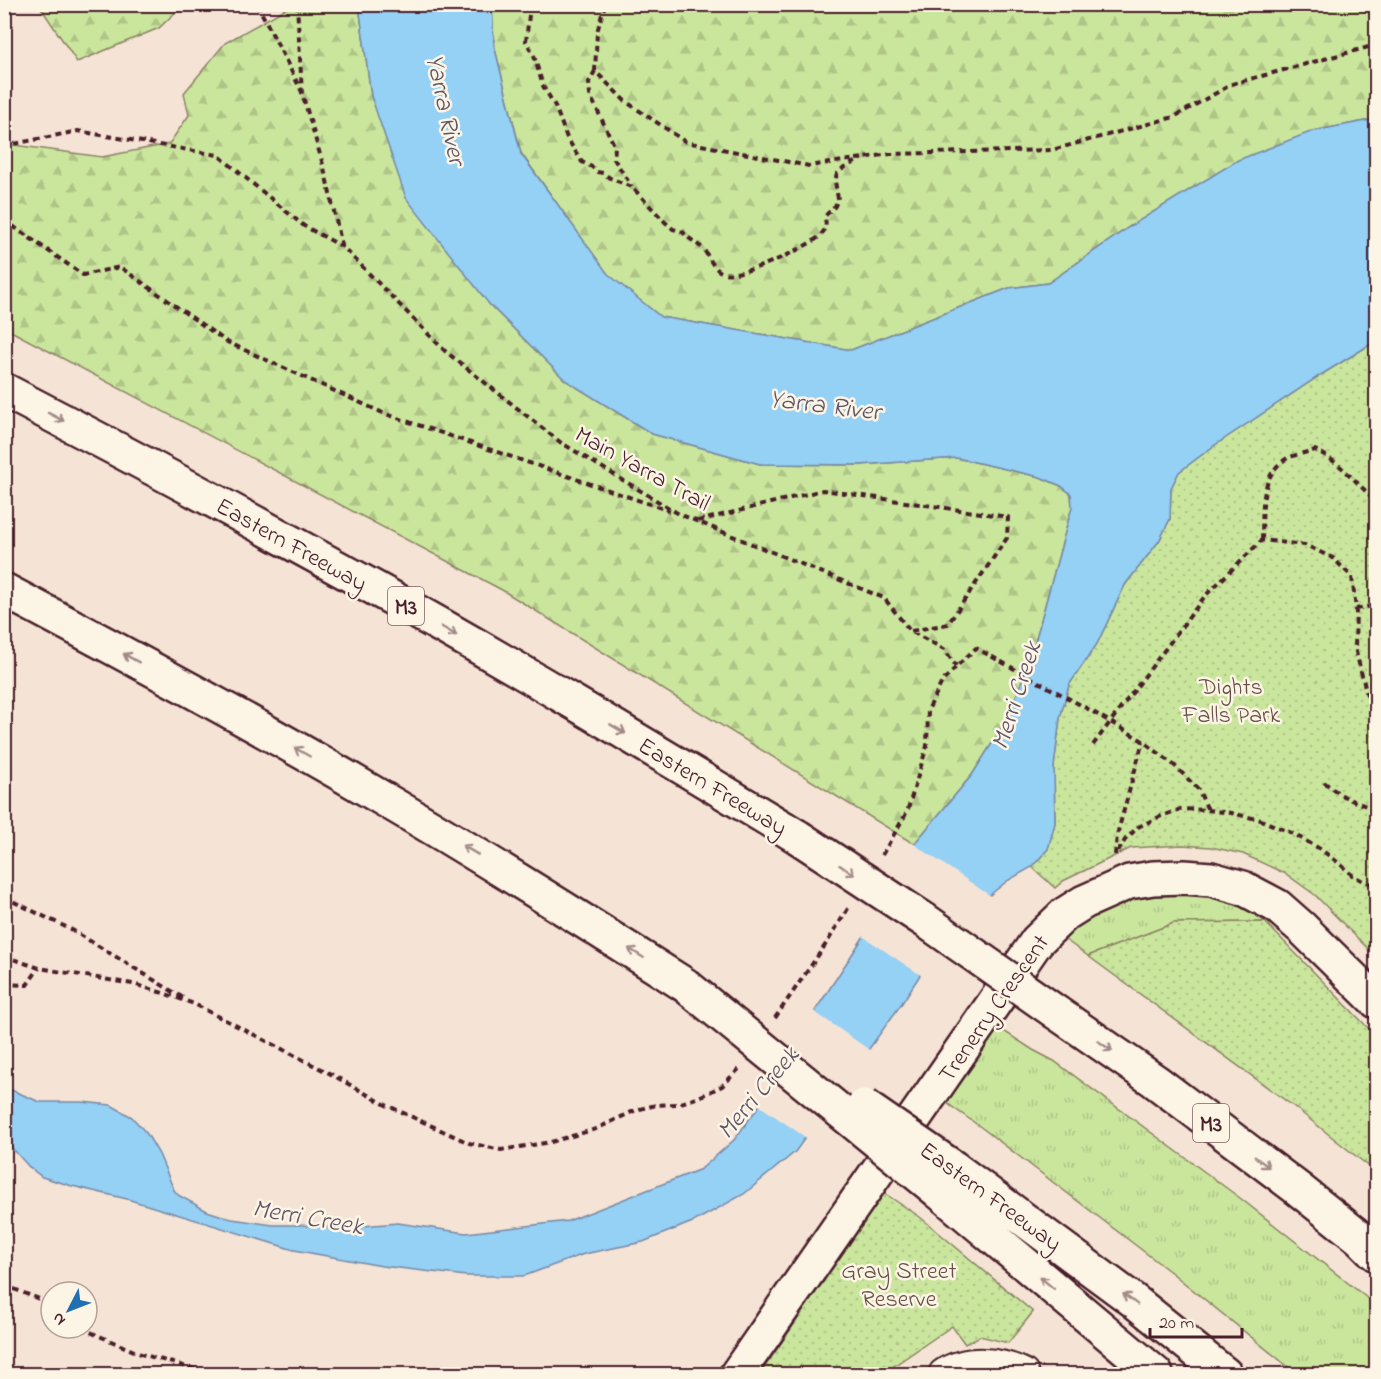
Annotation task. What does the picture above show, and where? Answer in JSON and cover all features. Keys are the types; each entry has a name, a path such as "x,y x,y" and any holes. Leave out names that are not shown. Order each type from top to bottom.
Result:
{"main road":[{"name":"Eastern Freeway","path":"4,390 139,460 378,590 601,719 798,837 926,921 1155,1081 1371,1248"},
{"name":"Eastern Freeway","path":"4,590 229,711 377,795 531,887 685,985 946,1179 1133,1300 1225,1374"},
{"name":"Trenerry Crescent","path":"737,1374 1038,941 1065,914 1084,902 1129,882 1153,878 1211,879 1243,888 1277,906 1377,1002"},
{"path":"946,1179 1156,1374"}],"street":[{"path":"948,1372 983,1363 1023,1374"}],"path":[{"path":"257,4 302,93 324,168 343,247"},
{"path":"297,4 302,93"},
{"path":"605,4 597,32 595,71 589,82 590,95 615,147 614,159 632,187 665,222 673,229 683,232 702,249 721,272 734,274 779,260 819,236 826,228 825,216 835,206 838,199 837,174 864,158"},
{"path":"529,15 526,41 534,56 543,86 555,106 567,138 582,162 597,172 632,187"},
{"path":"595,71 625,101 686,142 809,166 890,154 1052,150 1174,117 1232,84 1377,45"},
{"path":"4,146 78,131 218,155 304,226 343,247"},
{"path":"4,220 83,274 120,267 227,342 383,413 679,514"},
{"name":"Main Yarra Trail","path":"343,247 445,351 560,442 679,514 884,598 910,631 944,649 957,666"},
{"path":"1093,745 1205,596 1262,540 1264,490 1272,472 1285,459 1315,450 1330,457 1377,501"},
{"path":"698,521 823,490 1008,517 1007,538 948,624 910,631"},
{"path":"1262,540 1305,545 1333,558 1352,577 1356,609 1355,648 1367,695 1377,716"},
{"path":"1356,609 1377,605"},
{"path":"878,861 907,812 927,746 928,710 942,682 976,648 1143,741 1174,765 1197,789 1208,810"},
{"path":"1143,741 1117,835 1117,856 1125,840 1138,827 1181,809 1208,810 1261,820 1292,833 1320,849 1352,875 1376,885"},
{"path":"1377,779 1370,799 1372,822 1377,832"},
{"path":"1324,782 1341,796 1370,807"},
{"path":"4,897 72,930 194,1004 387,1105 469,1143 501,1150 551,1142 596,1129 636,1110 657,1105 678,1104 699,1097 722,1086 743,1063"},
{"path":"769,1026 853,901"},
{"path":"4,956 39,968 133,984 194,1004"},
{"path":"4,984 27,985 39,968"},
{"path":"4,1285 39,1299"},
{"path":"99,1336 141,1353 212,1374"}],"green space":[{"path":"39,5 183,5 159,28 77,62"},
{"path":"292,5 359,5 371,96 489,304 565,380 652,434 760,464 860,465 957,458 1040,477 1061,486 1071,494 1072,507 1032,653 1008,718 972,775 914,844 502,590 5,328 4,138 14,145 102,157 169,144 189,115 184,93 225,43"},
{"path":"492,5 1376,5 1376,119 1313,131 1132,225 1048,283 1009,288 851,350 661,317 608,275 521,153 494,45"},
{"name":"Dights Falls Park","path":"1376,341 1376,957 1315,895 1286,874 1243,854 1211,847 1182,845 1131,848 1063,881 1055,888 1032,867 1048,849 1055,823 1054,767 1060,718 1069,685 1097,644 1125,585 1159,541 1170,519 1171,488 1179,472 1215,445"},
{"path":"1148,891 1233,897 1265,922 1174,923 1088,956 1057,934 1085,912"},
{"path":"1265,922 1376,1036 1376,1172 1293,1106 1088,956 1174,923"},
{"path":"996,1026 1054,1061 1240,1198 1376,1305 1376,1374 1297,1374 1172,1273 944,1101"},
{"name":"Gray Street Reserve","path":"884,1193 920,1217 1033,1312 1008,1343 980,1336 965,1344 952,1326 882,1374 760,1374"}],"water":[{"name":"Yarra River","path":"359,5 492,5 494,45 521,154 608,274 661,317 851,350 1009,288 1048,283 1132,225 1238,160 1313,131 1376,119 1376,341 1215,445 1179,472 1171,488 1170,519 1159,541 1125,585 1097,644 1069,685 1060,718 1054,767 1055,823 1048,849 1032,867 1007,881 990,895 920,975 795,1152 744,1194 695,1221 643,1242 584,1254 524,1276 466,1276 382,1266 294,1250 127,1199 42,1177 29,1167 5,1140 4,1087 40,1102 111,1105 132,1117 147,1134 178,1195 207,1211 232,1219 273,1225 338,1228 398,1223 466,1233 568,1221 701,1169 734,1140 759,1106 815,1011 864,936 914,844 972,775 1008,718 1032,653 1072,507 1071,494 1061,486 1040,477 957,458 860,465 760,464 652,434 565,380 489,304 406,198 371,96"}],"pier":[{"path":"911,842 992,897 922,976 861,935"},
{"path":"812,1010 871,1051 808,1139 757,1104"}],"water label":[{"name":"Merri Creek","path":"1015,695"},
{"name":"Merri Creek","path":"757,1092"},
{"name":"Merri Creek","path":"308,1216"}]}
